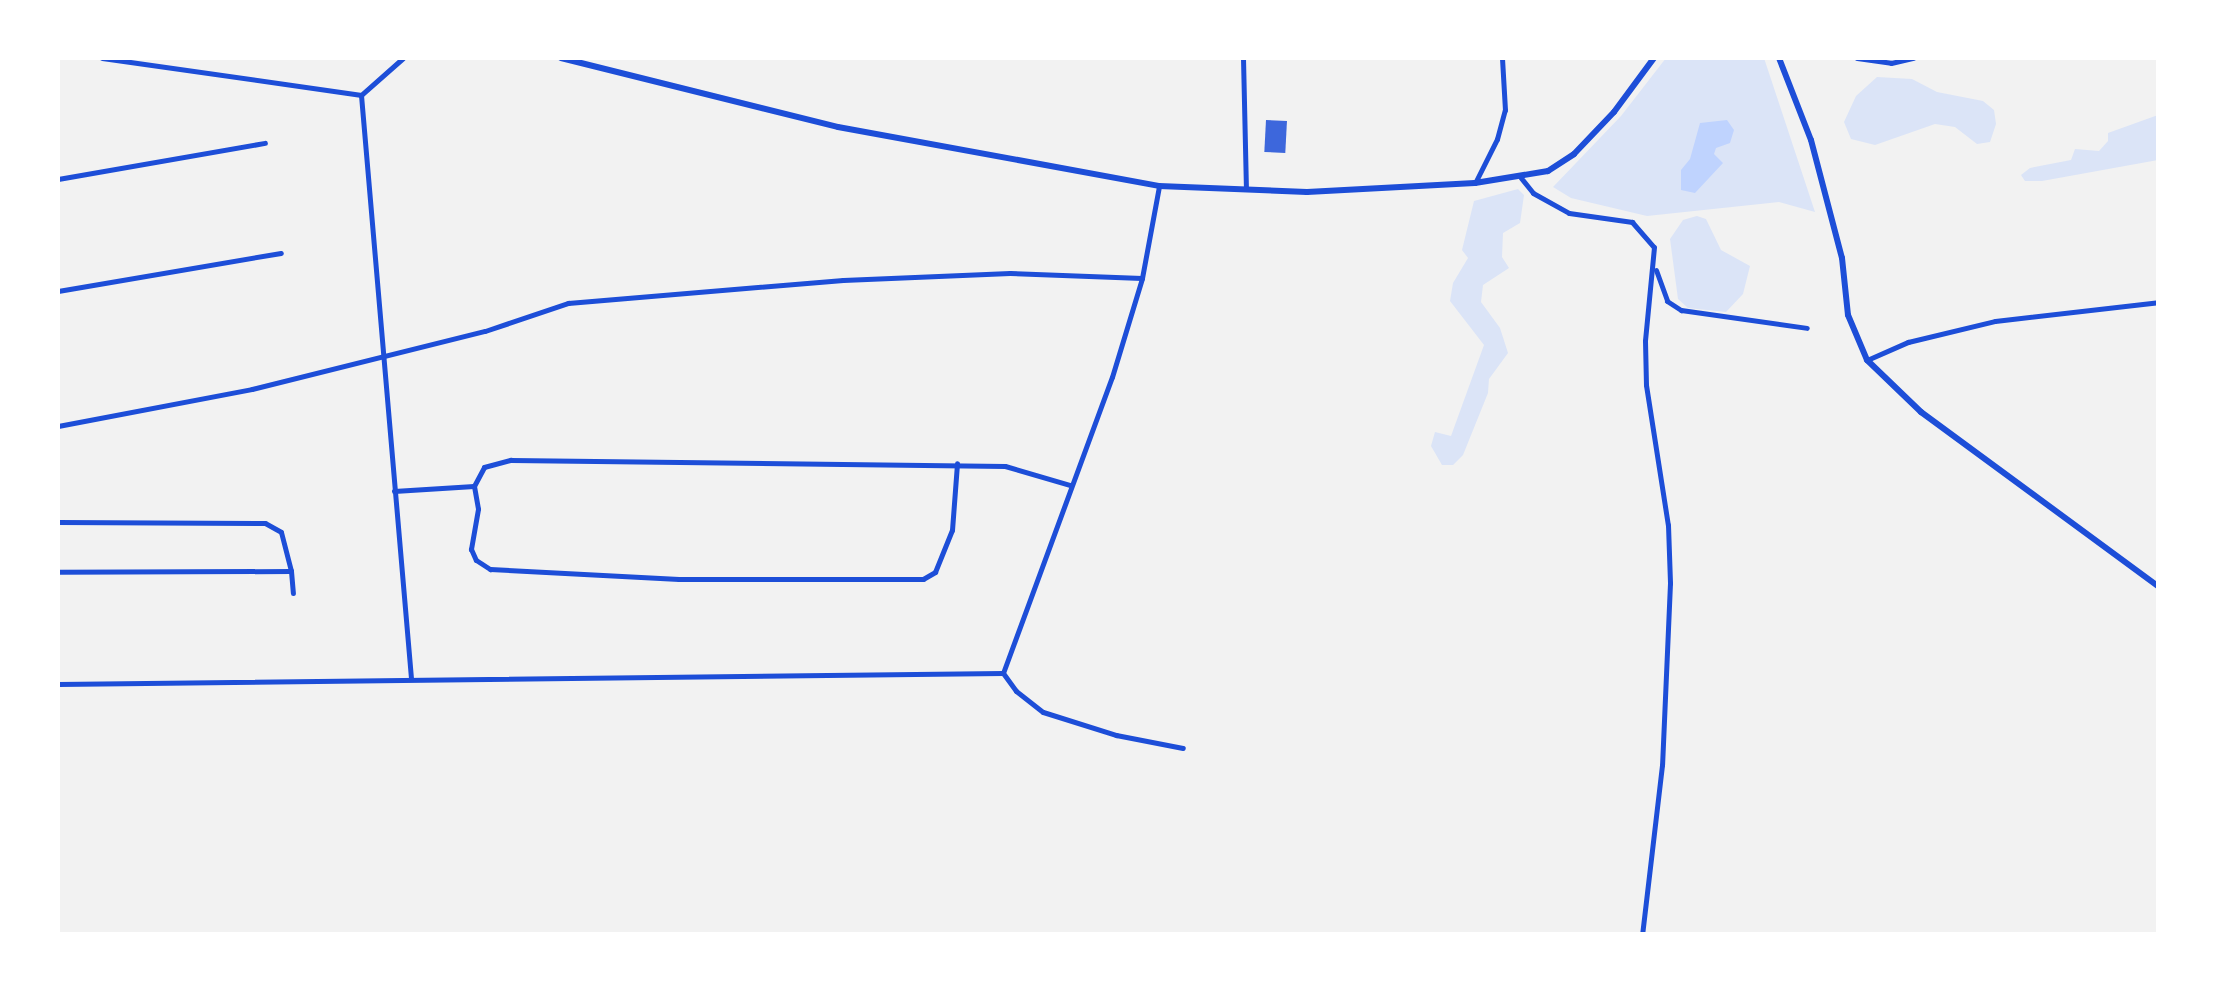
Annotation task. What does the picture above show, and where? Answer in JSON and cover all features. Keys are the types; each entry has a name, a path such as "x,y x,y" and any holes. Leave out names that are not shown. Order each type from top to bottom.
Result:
{"street":[{"path":"102,58 361,96"},
{"path":"361,96 403,58"},
{"path":"562,58 838,127 1160,186 1307,192 1476,183 1548,171 1574,154 1614,112 1654,58"},
{"path":"1242,58 1246,188"},
{"path":"1476,183 1497,140 1504,110 1502,58"},
{"path":"1779,58 1810,140 1842,258 1848,315 1867,360 1921,412 2158,586"},
{"path":"1857,58 1891,64 1914,58"},
{"path":"361,96 380,355 411,678"},
{"path":"58,178 265,144"},
{"path":"1521,178 1551,206 1569,212 1619,216 1639,226 1654,247 1646,385 1668,524 1670,583 1662,765 1642,934"},
{"path":"1003,673 1112,376 1142,278 1160,186"},
{"path":"58,291 281,253"},
{"path":"1655,267 1667,301"},
{"path":"58,426 201,400 486,331 568,303 843,280 1010,272 1142,278"},
{"path":"1649,296 1707,317 1807,328"},
{"path":"1867,360 1908,342 1995,321 2158,302"},
{"path":"957,464 952,530 938,554 935,572 923,579 680,579 490,570 476,560 471,550 478,509 474,486 484,467 511,460 957,464 1005,466 1070,486"},
{"path":"394,491 474,486"},
{"path":"58,522 275,526 286,542 293,594"},
{"path":"58,572 290,571"},
{"path":"58,684 1003,673"},
{"path":"1003,673 1016,692 1043,712 1101,731 1183,748"}],"shaded area":[{"path":"1666,58 1764,58 1815,212 1779,202 1647,216 1571,198 1553,187 1621,116"},
{"path":"1877,77 1912,79 1937,92 1983,101 1994,110 1996,124 1990,142 1977,144 1955,127 1935,124 1875,145 1851,139 1844,122 1856,96"},
{"path":"2158,115 2158,160 2042,181 2025,181 2021,175 2030,168 2071,160 2075,149 2099,151 2108,141 2108,133"},
{"path":"1518,189 1524,195 1520,223 1503,233 1502,257 1509,268 1483,285 1481,302 1500,328 1508,353 1489,379 1488,393 1463,455 1453,465 1442,465 1431,446 1435,432 1451,436 1484,345 1450,301 1453,283 1468,258 1462,250 1474,201"},
{"path":"1697,216 1706,219 1721,250 1750,266 1743,294 1726,312 1688,308 1678,299 1670,239 1683,220"}],"water":[{"path":"1727,120 1734,130 1730,143 1716,148 1714,154 1723,163 1695,193 1681,190 1681,170 1690,159 1700,123"}],"building":[{"path":"1266,120 1287,121 1285,153 1264,152"}]}
